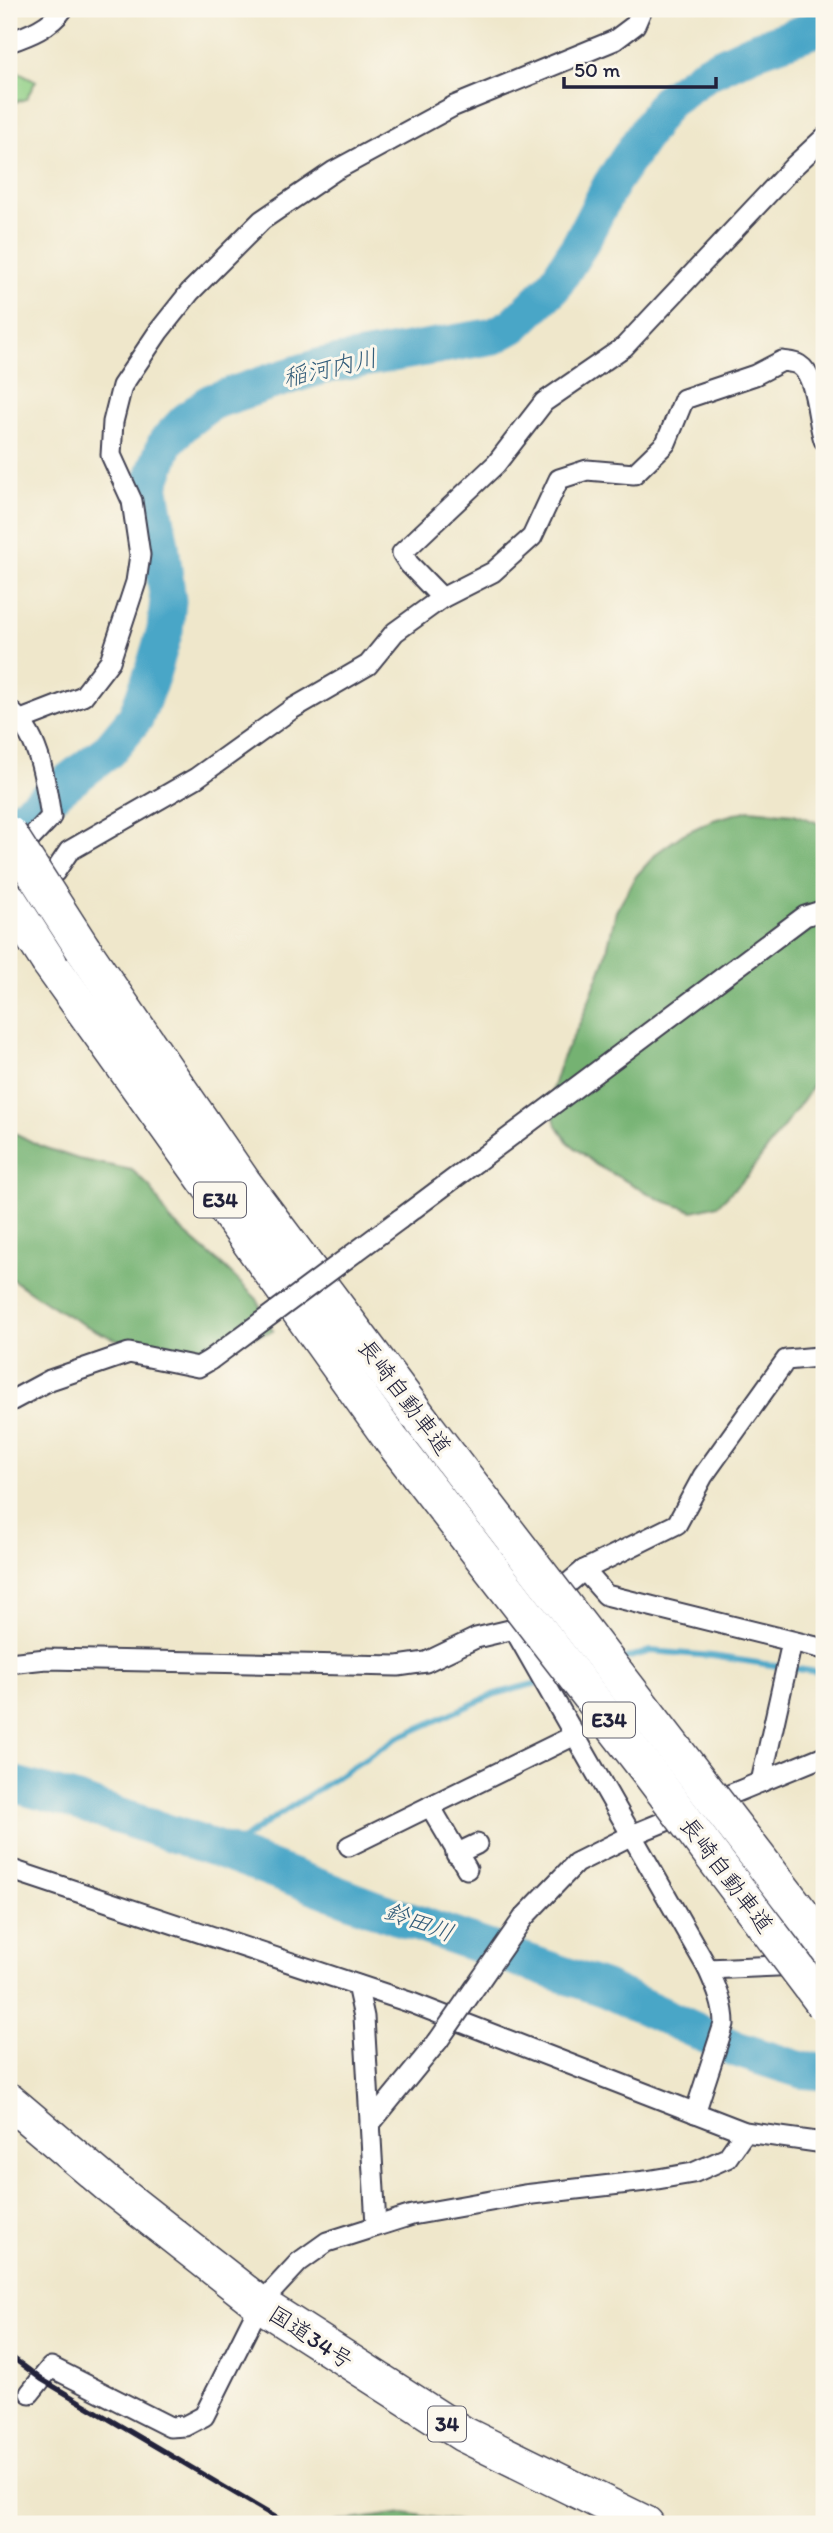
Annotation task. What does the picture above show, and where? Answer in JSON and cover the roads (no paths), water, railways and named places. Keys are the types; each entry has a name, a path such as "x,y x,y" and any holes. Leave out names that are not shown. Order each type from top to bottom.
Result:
{"highway":[{"name":"長崎自動車道","path":"9,834 83,949 243,1182 422,1421 824,1944"},
{"name":"長崎自動車道","path":"9,901 49,962 390,1437 644,1765 824,2004"},
{"name":"国道34号","path":"9,2101 106,2183 260,2304 463,2434 646,2524"}],"street":[{"path":"9,42 32,34 56,19 63,9"},
{"path":"9,862 51,817 43,768 15,715 83,696 110,661 136,582 141,555 132,502 111,455 113,422 122,386 159,331 190,292 262,219 334,171 454,106 615,40 635,25 642,9"},
{"path":"442,598 402,553 496,464 544,402 624,347 824,138"},
{"path":"9,901 55,872 69,851 196,778 292,709 368,665 395,632 442,598 493,572 532,537 559,479 587,470 634,474 666,443 684,399 755,375 782,361 798,364 810,377 818,423 824,440"},
{"path":"9,1402 50,1380 129,1353 198,1367 210,1360 805,916 824,910"},
{"path":"9,1663 46,1659 398,1666 426,1662 476,1638 514,1629 584,1570 677,1524 703,1476 786,1360 824,1358"},
{"path":"584,1570 606,1595 790,1648 824,1649"},
{"path":"514,1629 708,1969 724,2009 724,2024 698,2104"},
{"path":"761,1782 790,1648"},
{"path":"349,1846 575,1735"},
{"path":"370,2124 438,2041 524,1917 576,1863 632,1835 824,1756"},
{"path":"430,1806 462,1861 477,1844"},
{"path":"9,1869 412,2003 698,2104 745,2132 824,2143"},
{"path":"708,1969 824,1964"},
{"path":"357,1985 364,2017 376,2225"},
{"path":"30,2393 51,2367 170,2427 185,2426 204,2416 260,2304 299,2262 327,2242 412,2215 524,2195 693,2173 727,2158 745,2132"}],"waterway":[{"name":"稲河内川","path":"9,827 108,751 136,717 165,630 168,601 150,485 166,442 186,421 211,402 322,366 494,336 514,325 553,287 579,246 611,184 667,101 708,72 753,51 824,26"},
{"path":"619,1660 651,1651 712,1656 824,1673"},
{"path":"226,1852 397,1738 495,1694 541,1682"},
{"name":"鈴田川","path":"9,1783 71,1800 226,1852 390,1914 605,1989 736,2049 801,2070 824,2072"}],"railway":[{"path":"9,2355 41,2379 287,2524"}]}
